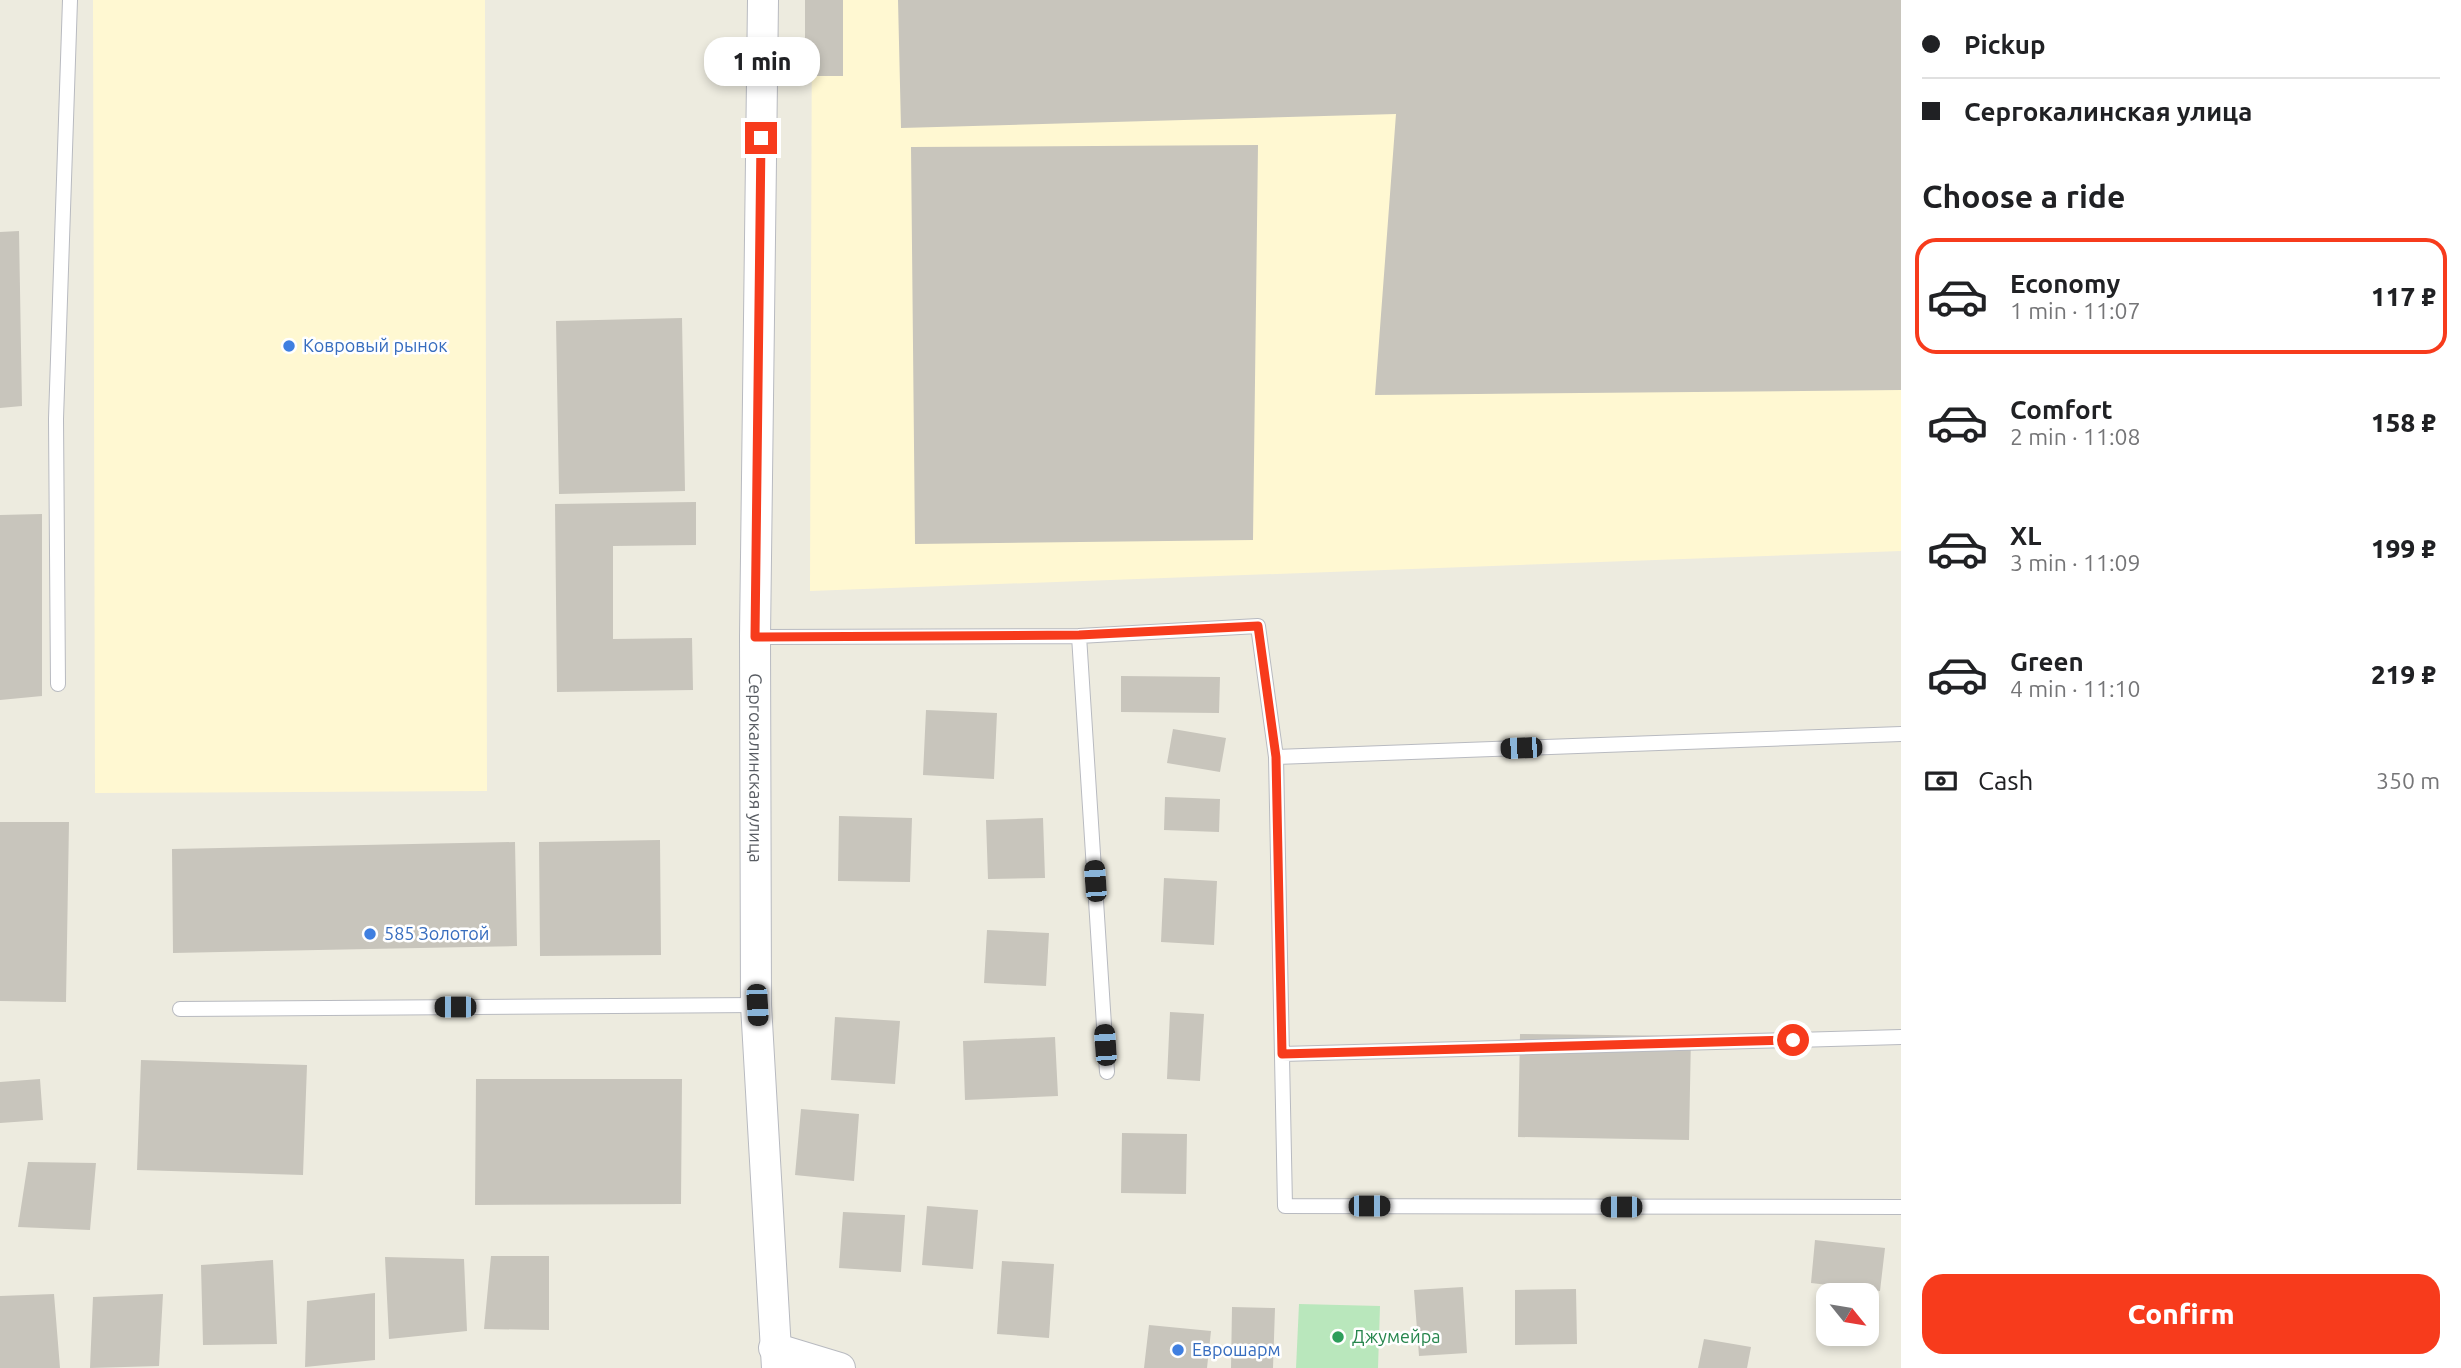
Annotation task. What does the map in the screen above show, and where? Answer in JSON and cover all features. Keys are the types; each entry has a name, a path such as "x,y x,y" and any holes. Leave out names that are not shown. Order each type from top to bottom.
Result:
{"street":[{"name":"Сергокалинская улица","path":"763,0 755,637 757,1005 775,1358"},
{"path":"775,1358 840,1368"}],"lane":[{"path":"58,684 56,419 70,0"},
{"path":"755,637 1079,635 1258,626 1276,757 1285,1206 1901,1207"},
{"path":"1079,635 1107,1072"},
{"path":"1276,757 1901,734"},
{"path":"180,1009 757,1005"},
{"path":"1282,1054 1901,1037"}],"shaded area":[{"name":"Ковровый рынок","path":"93,0 485,0 487,791 95,793"},
{"path":"812,0 1901,0 1901,551 810,591"}],"green space":[{"name":"Джумейра","path":"1299,1304 1380,1306 1378,1368 1296,1368"}],"building":[{"path":"805,0 843,0 843,76 805,76"},
{"path":"898,0 1901,0 1901,390 1375,395 1396,114 901,128"},
{"path":"1258,145 1253,540 915,544 911,147"},
{"path":"19,231 22,406 0,408 0,232"},
{"path":"682,318 685,491 559,494 556,321"},
{"path":"696,502 696,545 613,546 613,639 692,638 693,690 557,692 555,504"},
{"path":"42,514 42,696 0,700 0,515"},
{"path":"1121,676 1220,677 1219,713 1121,712"},
{"path":"926,710 997,713 994,779 923,775"},
{"path":"1173,729 1226,738 1220,772 1167,763"},
{"path":"1165,797 1220,799 1219,832 1164,830"},
{"path":"839,816 912,818 910,882 838,881"},
{"path":"1043,818 1045,878 988,879 986,820"},
{"path":"0,822 69,822 66,1002 0,1001"},
{"path":"660,840 661,955 540,956 539,842"},
{"path":"515,842 517,946 173,953 172,849"},
{"path":"1164,878 1217,881 1214,945 1161,942"},
{"path":"987,930 1049,933 1046,986 984,983"},
{"path":"1170,1012 1204,1014 1200,1081 1167,1079"},
{"path":"835,1017 900,1021 895,1084 831,1080"},
{"path":"1520,1034 1691,1036 1689,1140 1518,1137"},
{"path":"1055,1037 1058,1096 965,1100 963,1041"},
{"path":"141,1060 307,1065 303,1175 137,1170"},
{"path":"40,1079 43,1120 0,1123 0,1082"},
{"path":"476,1079 682,1079 681,1204 475,1205"},
{"path":"801,1109 859,1114 854,1181 795,1175"},
{"path":"1122,1133 1187,1134 1186,1194 1121,1193"},
{"path":"28,1162 96,1163 90,1230 18,1227"},
{"path":"927,1206 978,1210 973,1269 922,1265"},
{"path":"843,1212 905,1215 901,1272 839,1268"},
{"path":"1815,1240 1885,1248 1880,1291 1880,1283 1811,1283"},
{"path":"491,1256 549,1256 549,1330 484,1329"},
{"path":"385,1257 464,1259 467,1331 389,1339"},
{"path":"273,1260 277,1344 203,1345 201,1265"},
{"path":"1002,1261 1054,1264 1049,1338 997,1334"},
{"path":"1463,1287 1467,1353 1419,1356 1414,1290"},
{"path":"1576,1289 1577,1344 1515,1345 1515,1290"},
{"path":"375,1293 375,1360 305,1367 307,1301"},
{"path":"54,1294 60,1368 0,1368 0,1296"},
{"path":"163,1294 159,1366 90,1368 93,1297"},
{"path":"1232,1307 1275,1308 1273,1368 1231,1368"},
{"name":"Еврошарм","path":"1149,1325 1211,1331 1207,1368 1144,1368"},
{"path":"1704,1339 1751,1347 1747,1368 1698,1368"}],"place":[{"name":"Ковровый рынок","path":"289,346"},
{"name":"585 Золотой","path":"370,934"},
{"name":"Джумейра","path":"1338,1337"},
{"name":"Еврошарм","path":"1178,1350"}],"route":[{"path":"761,138 755,637 1079,635 1258,626 1276,757 1282,1054 1793,1040"}]}
